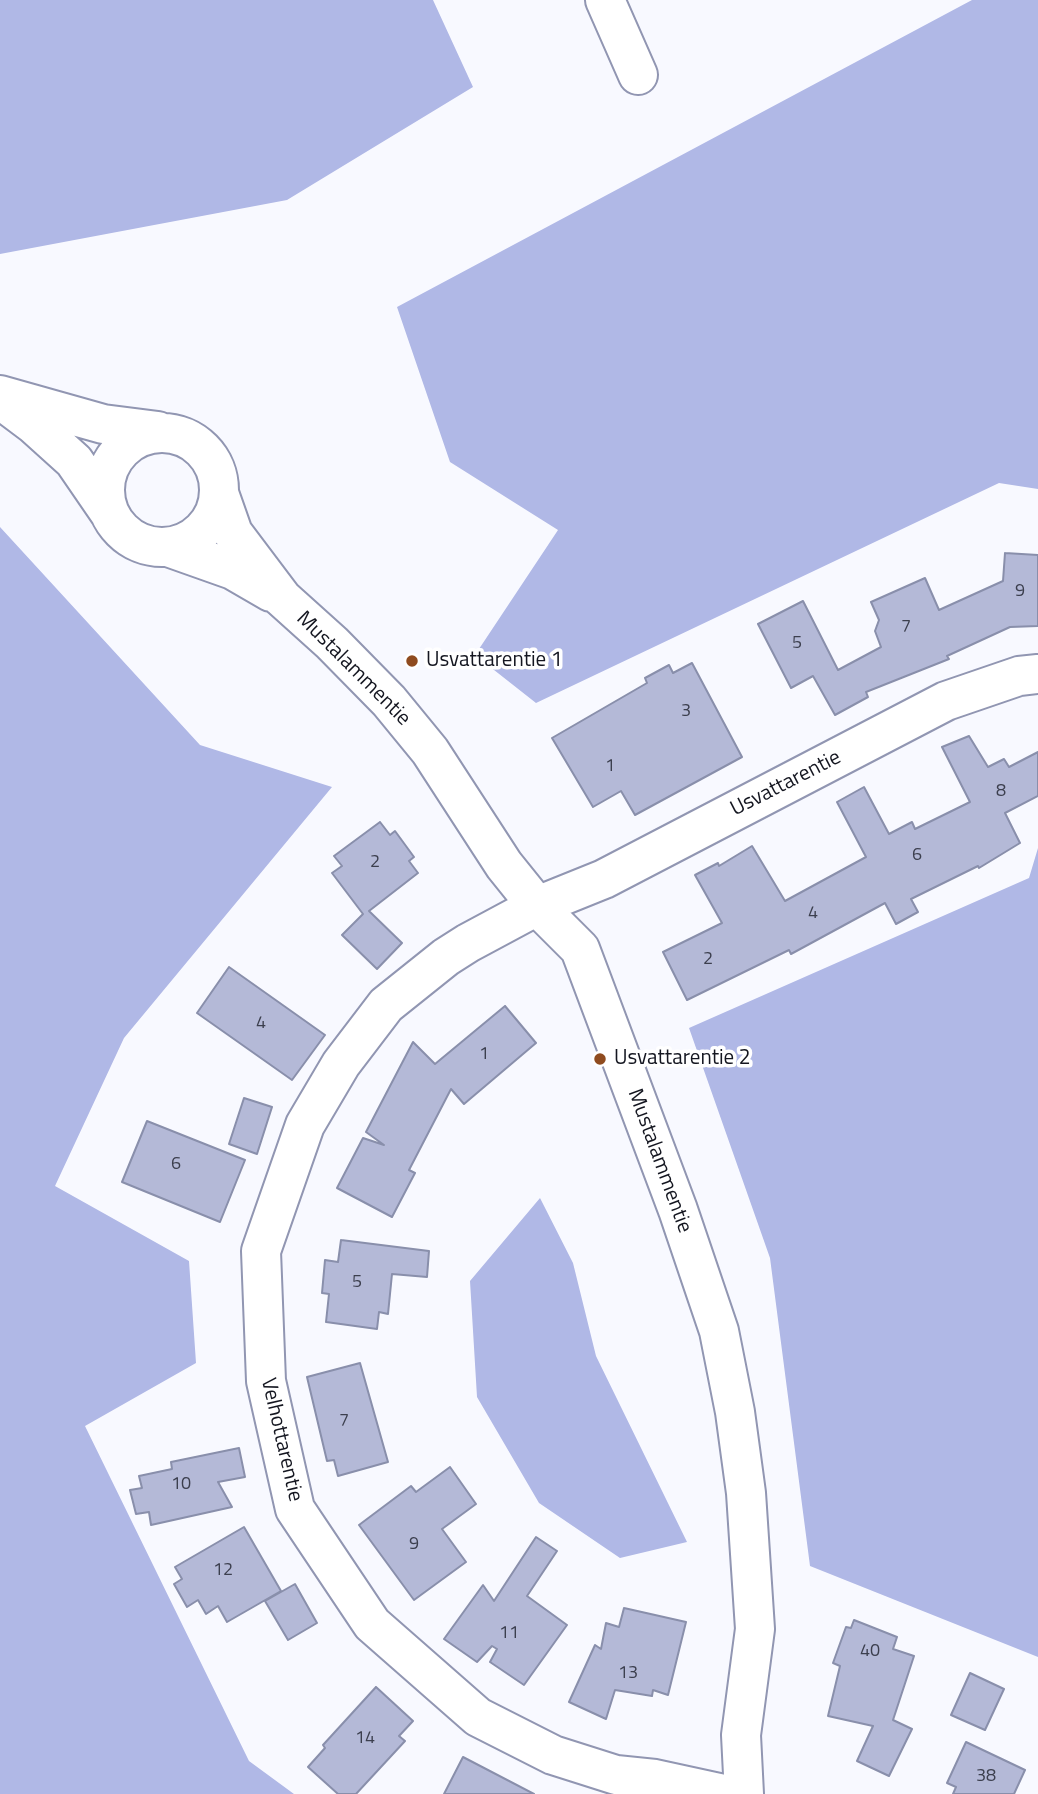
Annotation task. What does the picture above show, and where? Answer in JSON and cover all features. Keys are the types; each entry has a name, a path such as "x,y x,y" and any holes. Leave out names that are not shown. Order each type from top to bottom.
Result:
{"street":[{"path":"605,0 638,75"},
{"path":"0,397 103,424 167,432 188,438 203,449 219,478 220,496 215,513 203,531 187,542 168,547 151,547 133,540 120,529 74,461 0,397"},
{"path":"109,512 104,493 106,477 114,458 127,444 147,434 167,432"},
{"name":"Mustalammentie","path":"220,496 233,533 282,598 332,643 389,701 430,751 503,865 537,906 580,949 678,1210 719,1331 735,1412 746,1493 755,1629 741,1735 744,1794"},
{"name":"Mustalammentie","path":"168,547 233,570 282,598"},
{"name":"Usvattarentie","path":"537,906 604,879 946,701 1019,676 1038,674"},
{"name":"Velhottarentie","path":"537,906 457,950 386,1005 341,1064 305,1125 261,1251 266,1381 295,1508 372,1625 478,1717 553,1755 616,1775 655,1779 724,1794"}],"shaded area":[{"path":"0,0 433,0 473,87 287,200 0,254"},
{"path":"972,0 1038,0 1038,489 999,483 536,703 475,655 558,530 450,462 397,307"},
{"path":"0,527 200,745 332,787 124,1038 55,1186 189,1261 196,1363 85,1426 249,1761 294,1794 0,1794"},
{"path":"1038,848 1038,1657 810,1566 770,1258 689,1028 1029,878"},
{"path":"540,1198 573,1263 596,1356 687,1542 620,1558 539,1503 477,1397 470,1281"}],"building":[{"path":"1005,553 1038,555 1038,626 1010,627 947,656 949,659 866,692 868,697 835,715 813,676 791,688 758,624 803,601 838,670 881,647 875,631 879,620 871,602 925,578 939,610 1003,581"},
{"path":"692,663 742,757 635,815 621,791 593,807 552,738 647,683 645,678 669,665 673,673"},
{"path":"969,736 988,767 1004,759 1009,767 1038,752 1038,796 1005,813 1020,843 979,868 978,866 911,899 918,912 896,924 885,903 791,954 789,950 687,1000 663,952 722,923 695,875 718,863 719,866 752,846 785,901 866,857 837,802 864,787 889,834 912,822 915,829 970,802 942,747"},
{"path":"380,822 390,835 395,831 414,857 409,861 418,873 369,911 402,943 377,969 342,935 363,914 332,873 342,866 334,856"},
{"path":"229,967 325,1035 292,1080 197,1013"},
{"path":"505,1006 536,1043 464,1104 451,1089 409,1170 415,1173 392,1217 337,1188 363,1138 384,1145 366,1132 413,1042 435,1064"},
{"path":"244,1098 272,1107 257,1154 229,1144"},
{"path":"147,1121 245,1160 220,1222 122,1182"},
{"path":"341,1240 429,1251 427,1277 392,1274 388,1314 379,1312 377,1329 326,1322 329,1294 322,1293 325,1260 338,1262"},
{"path":"360,1363 388,1462 338,1476 334,1460 327,1461 307,1377"},
{"path":"239,1448 245,1477 218,1482 232,1507 151,1525 149,1512 136,1514 130,1490 142,1488 139,1476 172,1469 171,1462"},
{"path":"450,1467 476,1504 442,1529 466,1562 414,1600 359,1525 411,1486 416,1492"},
{"path":"244,1527 281,1591 227,1622 218,1606 206,1614 198,1600 187,1607 174,1584 182,1579 175,1567"},
{"path":"536,1537 557,1551 527,1596 567,1625 524,1685 490,1662 497,1649 492,1646 477,1662 444,1639 483,1585 494,1601"},
{"path":"295,1584 317,1623 288,1640 265,1601"},
{"path":"624,1608 686,1622 668,1695 653,1690 652,1696 615,1690 606,1719 569,1702 595,1645 601,1649 606,1623 619,1627"},
{"path":"854,1620 897,1637 893,1649 914,1656 893,1720 912,1729 889,1776 857,1761 873,1726 828,1716 840,1666 833,1663 846,1627 851,1628"},
{"path":"970,1673 1004,1689 985,1730 951,1715"},
{"path":"376,1687 413,1721 399,1736 405,1741 356,1794 338,1794 308,1767 325,1748 323,1745"},
{"path":"966,1742 1025,1770 1014,1794 953,1794 956,1787 947,1783"},
{"path":"463,1757 534,1794 444,1794"}],"place":[{"name":"Usvattarentie 1","path":"412,661"},
{"name":"Usvattarentie 2","path":"600,1059"}]}
